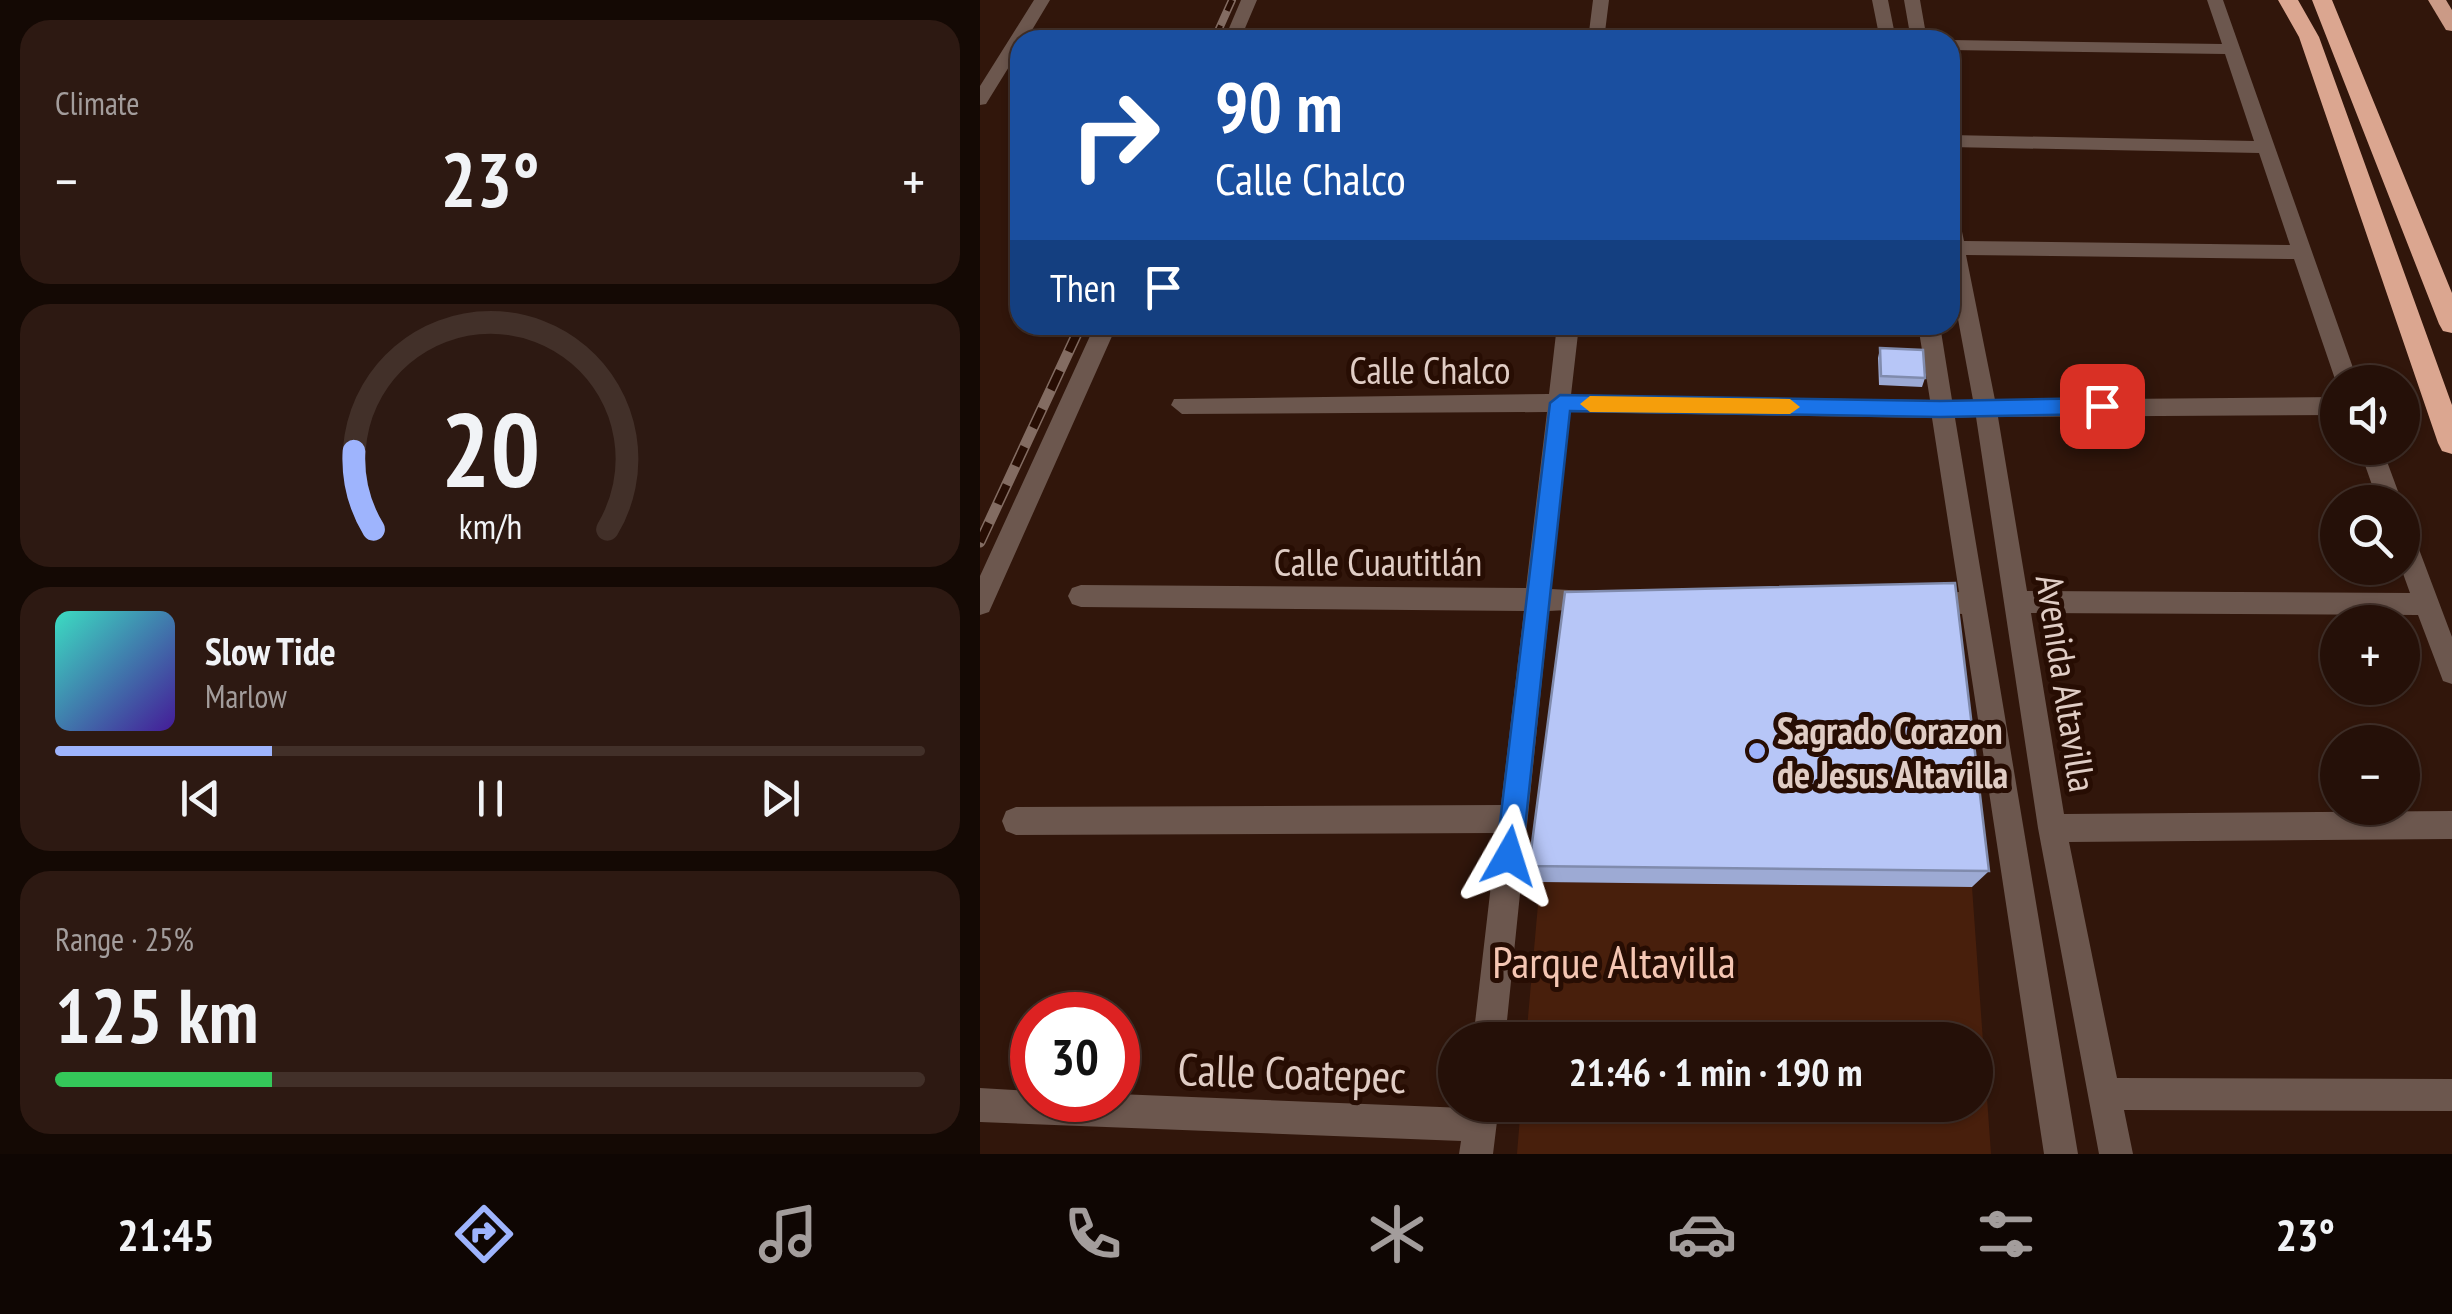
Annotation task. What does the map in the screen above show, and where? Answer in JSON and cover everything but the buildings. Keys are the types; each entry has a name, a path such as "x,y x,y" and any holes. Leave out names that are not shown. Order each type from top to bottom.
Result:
{"highway":[{"path":"2288,0 2309,37 2451,442"},
{"path":"2304,0 2309,37"},
{"path":"2322,0 2452,324"},
{"path":"2437,0 2452,26"}],"street":[{"path":"1023,30 1042,0"},
{"path":"1236,30 1249,0"},
{"path":"1597,30 1601,0"},
{"path":"1880,0 1886,30"},
{"path":"1912,0 1917,30"},
{"path":"2214,0 2298,252 2341,365"},
{"path":"1960,45 2232,50"},
{"path":"980,100 1010,52"},
{"path":"1960,141 2266,147"},
{"path":"1960,235 2298,252"},
{"name":"Avenida Altavilla","path":"1960,276 1985,406 2052,828 2116,1154"},
{"path":"980,604 1101,335"},
{"path":"1491,1022 1567,335"},
{"path":"1930,335 2061,1154"},
{"name":"Calle Chalco","path":"1182,404 1560,403 1940,409 2320,406"},
{"path":"2420,585 2452,672"},
{"name":"Calle Cuautitlán","path":"1082,596 1617,600"},
{"path":"1894,602 1974,603"},
{"path":"2015,602 2427,604"},
{"path":"1016,821 1513,819"},
{"path":"2052,828 2452,826"},
{"path":"2106,1094 2452,1095"},
{"name":"Calle Coatepec","path":"980,1105 1479,1128"}],"green space":[{"name":"Parque Altavilla","path":"1540,882 1972,887 1982,1022 1528,1022"},
{"name":"Parque Altavilla","path":"1520,1122 1989,1122 1991,1154 1517,1154"}],"railway":[{"path":"1218,30 1232,0"},
{"path":"980,542 1076,335"}],"slow traffic":[{"path":"1590,404 1790,407"}],"place":[{"name":"Sagrado Corazon de Jesus Altavilla","path":"1757,751"}],"route":[{"path":"1509,856 1560,403 1940,409 2102,406"}]}
